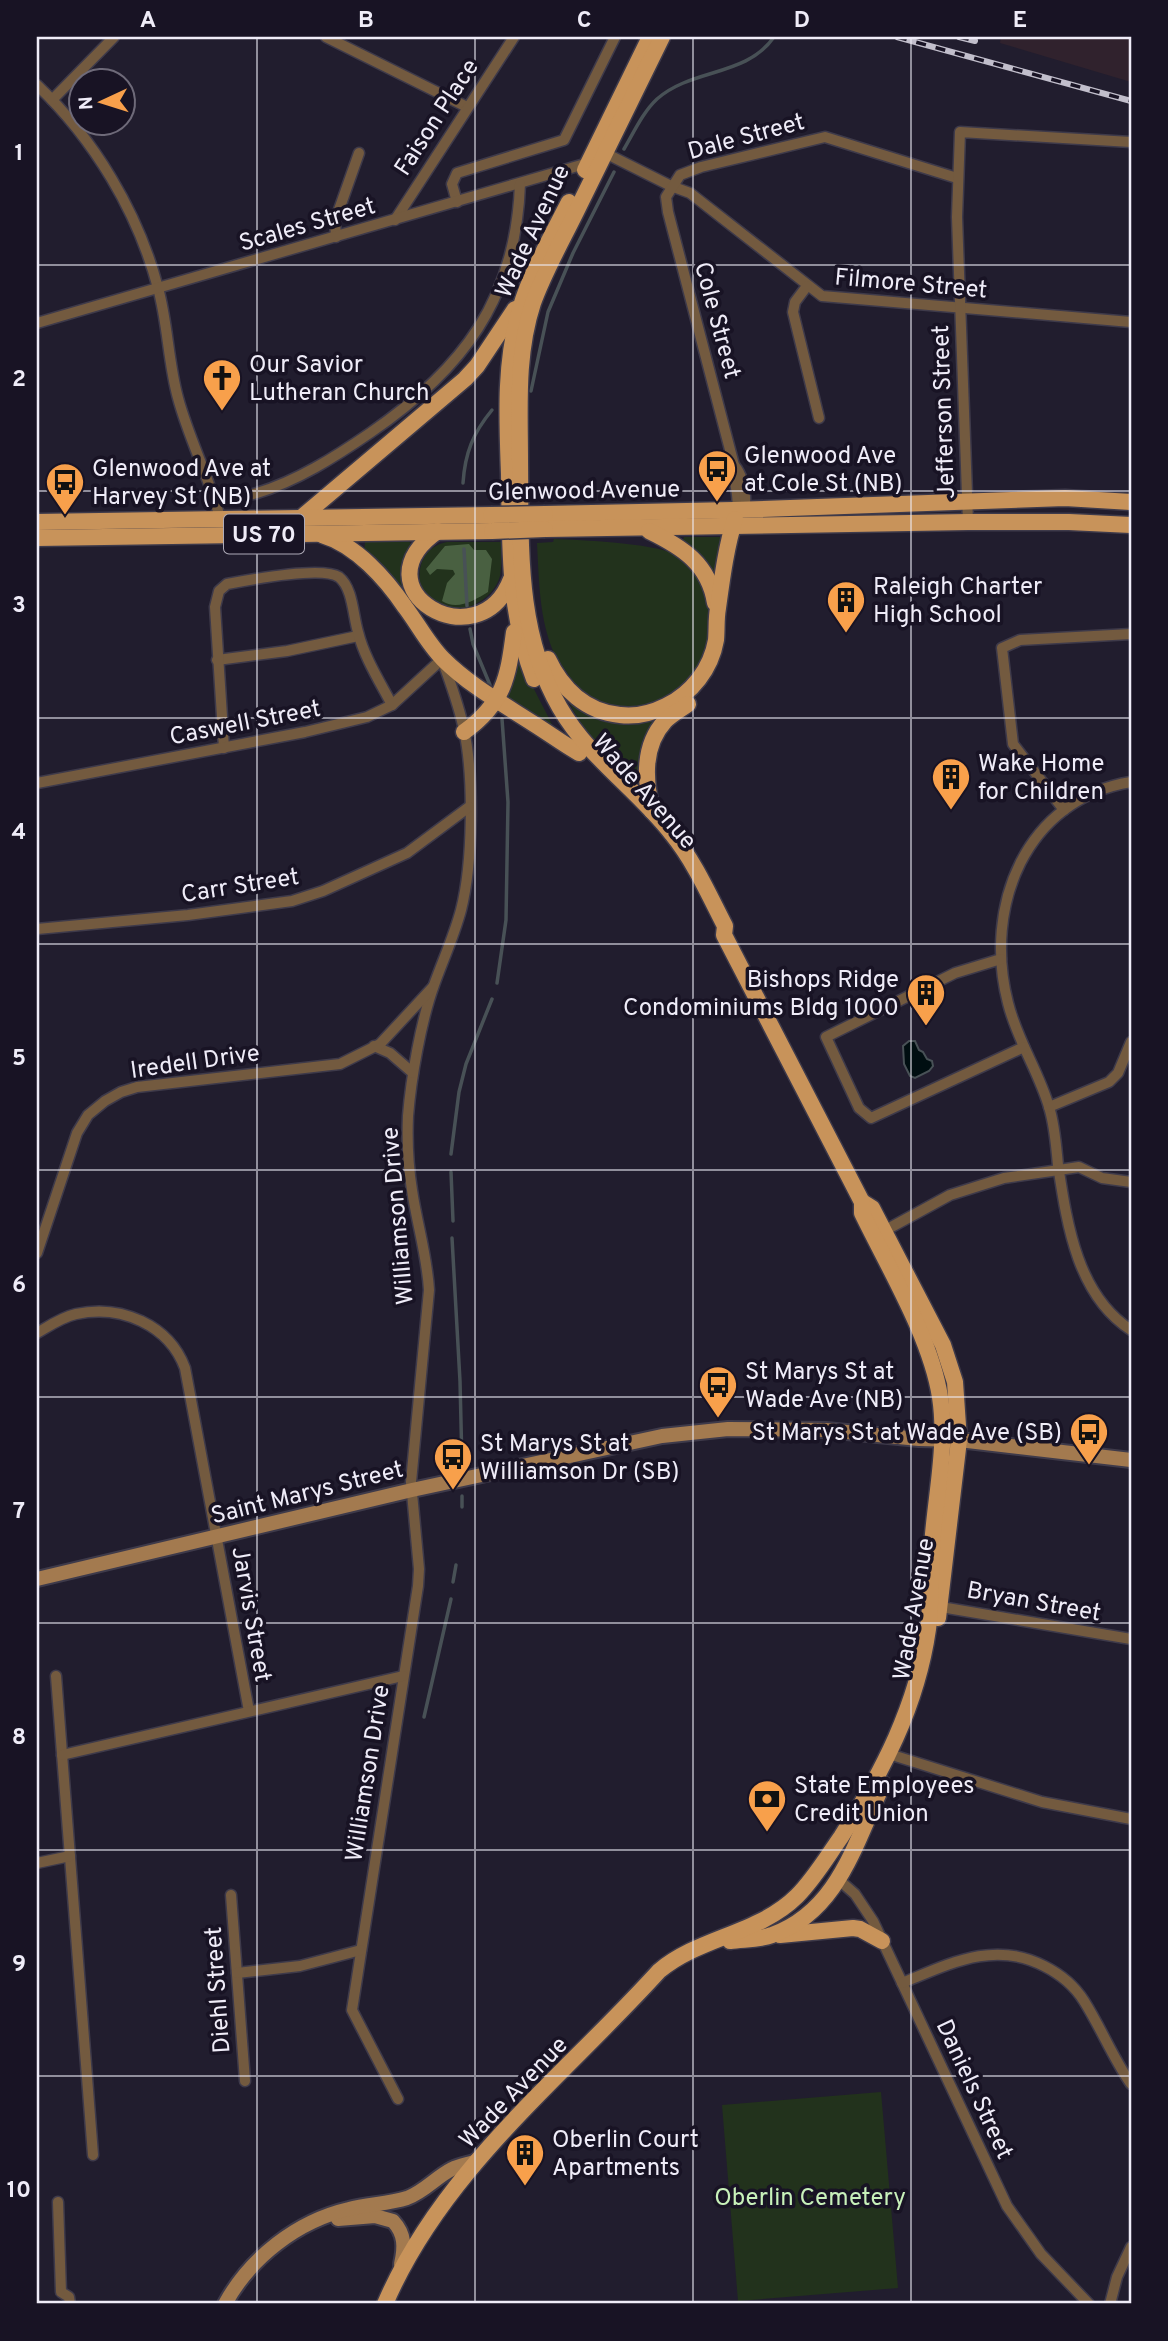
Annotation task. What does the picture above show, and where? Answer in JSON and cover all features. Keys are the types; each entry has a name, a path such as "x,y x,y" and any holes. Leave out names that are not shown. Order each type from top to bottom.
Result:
{"main road":[{"name":"Wade Avenue","path":"650,37 526,292 515,329 508,368 511,579 516,619 525,655 555,719 579,752 666,842 716,931 724,935"},
{"name":"Wade Avenue","path":"662,37 540,286 528,322 521,359 521,565 524,600 531,636 543,672 560,708 598,759 673,835 696,870 725,926 724,935 862,1202 862,1213 899,1286 930,1360 940,1398 942,1439 933,1535 935,1606"},
{"name":"US 70","path":"302,517 465,379 477,366 526,292"},
{"name":"Glenwood Avenue","path":"37,538 316,533 360,524 545,522 967,500 1065,498 1131,502"},
{"path":"717,612 741,510"},
{"name":"Glenwood Avenue","path":"37,522 302,517 438,531 491,523"},
{"name":"Glenwood Avenue","path":"545,522 645,529 968,522 1069,522 1131,526"},
{"path":"360,524 358,546 362,558"},
{"path":"652,811 647,780 650,749 662,725 702,691 717,665 724,644 737,527"},
{"name":"US 70","path":"531,636 542,644 554,673 562,683 579,700 606,713 634,715 652,712 670,704 696,683 713,652 717,612 711,584 693,558 676,544 645,529"},
{"path":"438,531 423,541 412,558 410,568 412,598 442,659"},
{"path":"316,533 332,538 362,558 391,587 442,659 496,700 579,752"},
{"path":"411,583 420,601 428,608 445,615 463,617 481,612 496,603 511,579"},
{"path":"464,732 496,700 510,671 516,619"},
{"name":"Wade Avenue","path":"709,1943 770,1936 811,1913 825,1900 839,1880 923,1689 931,1661 935,1606 959,1440 958,1399 950,1363 926,1311 872,1208 862,1202"},
{"name":"Saint Marys Street","path":"37,1579 412,1490 649,1439 704,1430 776,1427 959,1440 1131,1460"},
{"name":"Wade Avenue","path":"385,2304 400,2270 433,2217 477,2161 659,1971 680,1955 753,1925 796,1897 818,1871 893,1756"},
{"path":"753,1925 792,1915 839,1880 835,1864 855,1815"},
{"path":"770,1936 853,1928 882,1941"},
{"path":"225,2304 239,2280 254,2263 282,2240 313,2222 347,2209 408,2197 452,2169 477,2161"},
{"path":"313,2222 355,2217 388,2218 396,2225 404,2241 400,2270"}],"street":[{"path":"52,100 114,37"},
{"path":"326,37 467,107"},
{"name":"Faison Place","path":"395,220 513,37"},
{"path":"457,202 452,184 457,173 564,140 615,37"},
{"path":"37,85 92,148 120,193 141,238 158,289 178,397 220,518"},
{"name":"Jefferson Street","path":"968,522 957,178 960,132 1131,142"},
{"name":"Dale Street","path":"671,186 680,175 701,167 825,137 957,178"},
{"path":"336,237 335,221 359,153"},
{"name":"Filmore Street","path":"605,153 671,186 691,192 817,294 827,298 1131,322"},
{"name":"Scales Street","path":"37,323 588,163"},
{"path":"215,501 273,488 323,464 393,417 427,390 450,367 477,331 506,269 519,213 520,184"},
{"name":"Cole Street","path":"671,186 666,197 668,212 734,465 740,472 746,498 741,510"},
{"path":"807,286 795,302 793,312 820,418"},
{"path":"224,748 215,607 219,591 227,584 302,574 331,574 340,578 348,589 358,636 392,705"},
{"path":"1064,810 1013,744 1002,648 1020,640 1131,634"},
{"path":"217,660 288,651 358,636"},
{"name":"Caswell Street","path":"37,783 347,723 392,705 442,659"},
{"name":"Williamson Drive","path":"398,2099 352,2010 419,1569 412,1490 429,1290 428,1261 412,1191 408,1157 408,1116 413,1073 433,986 447,954 461,907 470,846 468,755 457,702 442,659"},
{"path":"1131,782 1091,792 1064,810 1044,828 1014,873 1003,910 1000,933 1008,1005 1049,1107 1075,1251 1101,1304 1131,1330"},
{"name":"Carr Street","path":"37,929 188,915 292,901 332,887 407,853 469,807"},
{"path":"1001,959 955,973 826,1037 859,1108 871,1118 1024,1047"},
{"name":"Iredell Drive","path":"37,1254 76,1133 88,1115 105,1101 137,1087 340,1064 380,1044 433,986"},
{"path":"1049,1107 1109,1082 1118,1073 1131,1042"},
{"path":"374,1046 390,1053 413,1073"},
{"path":"884,1231 950,1195 1004,1178 1079,1167 1102,1178 1131,1182"},
{"name":"Jarvis Street","path":"37,1333 75,1314 106,1311 143,1321 164,1335 179,1351 186,1368 249,1711"},
{"name":"Bryan Street","path":"935,1606 1131,1639"},
{"path":"56,1676 93,2155"},
{"path":"62,1755 403,1676"},
{"path":"893,1756 1042,1802 1131,1819"},
{"path":"37,1863 70,1856"},
{"name":"Daniels Street","path":"839,1880 862,1903 882,1941 1007,2206 1041,2254 1089,2304"},
{"name":"Diehl Street","path":"231,1895 245,2081"},
{"path":"237,1973 300,1966 361,1950"},
{"path":"902,1983 958,1960 986,1954 1009,1954 1034,1961 1058,1973 1077,1991 1131,2084"},
{"path":"58,2203 61,2292 69,2297 70,2304"},
{"path":"1110,2304 1117,2277 1131,2247"}],"shaded area":[{"path":"1001,37 1131,37 1131,82 1000,43"},
{"path":"909,1041 915,1041 919,1050 932,1061 933,1066 915,1078 910,1076 904,1064 903,1046"}],"green space":[{"path":"684,537 722,537 716,576 696,550 683,540"},
{"path":"554,539 650,547 675,554 689,565 704,591 710,632 706,652 698,670 686,685 670,697 652,705 613,709 597,704 576,691 570,676 554,653 545,627 537,543 553,542"},
{"path":"409,541 411,544 401,569 406,595 364,552 365,542"},
{"path":"447,542 501,542 500,576 491,593 475,605 446,608 435,602 421,588 423,559 433,548"},
{"path":"469,544 474,550 486,550 492,559 488,592 460,605 448,604 442,601 447,583 455,574 453,570 437,569 430,575 426,569 445,546"},
{"path":"516,660 519,660 555,730 502,700"},
{"path":"568,700 583,710 669,710 642,787 600,748"},
{"name":"Oberlin Cemetery","path":"881,2092 898,2288 738,2301 722,2105"}],"waterway":[{"path":"624,149 643,116 657,99 686,82 749,59 774,37"},
{"path":"531,391 548,312 573,253 614,172"},
{"path":"463,483 471,444 492,410"},
{"path":"464,549 467,606"},
{"path":"470,629 473,644 490,685"},
{"path":"497,983 506,920 508,802 502,719"},
{"path":"451,1154 459,1092 466,1064 492,999"},
{"path":"451,1172 453,1221"},
{"path":"452,1238 462,1464"},
{"path":"462,1496 462,1507"},
{"path":"453,1582 456,1565"},
{"path":"424,1717 451,1599"}],"railway":[{"path":"897,37 1131,101"},
{"path":"959,37 975,41"}],"place":[{"name":"Our Savior Lutheran Church","path":"222,412"},
{"name":"Glenwood Ave at Cole St (NB)","path":"717,503"},
{"name":"Glenwood Ave at Harvey St (NB)","path":"65,516"},
{"name":"Raleigh Charter High School","path":"846,634"},
{"name":"Wake Home for Children","path":"951,811"},
{"name":"Bishops Ridge Condominiums Bldg 1000","path":"926,1027"},
{"name":"St Marys St at Wade Ave (NB)","path":"718,1419"},
{"name":"St Marys St at Wade Ave (SB)","path":"1089,1466"},
{"name":"St Marys St at Williamson Dr (SB)","path":"453,1491"},
{"name":"State Employees Credit Union","path":"767,1833"},
{"name":"Oberlin Court Apartments","path":"525,2187"}]}
